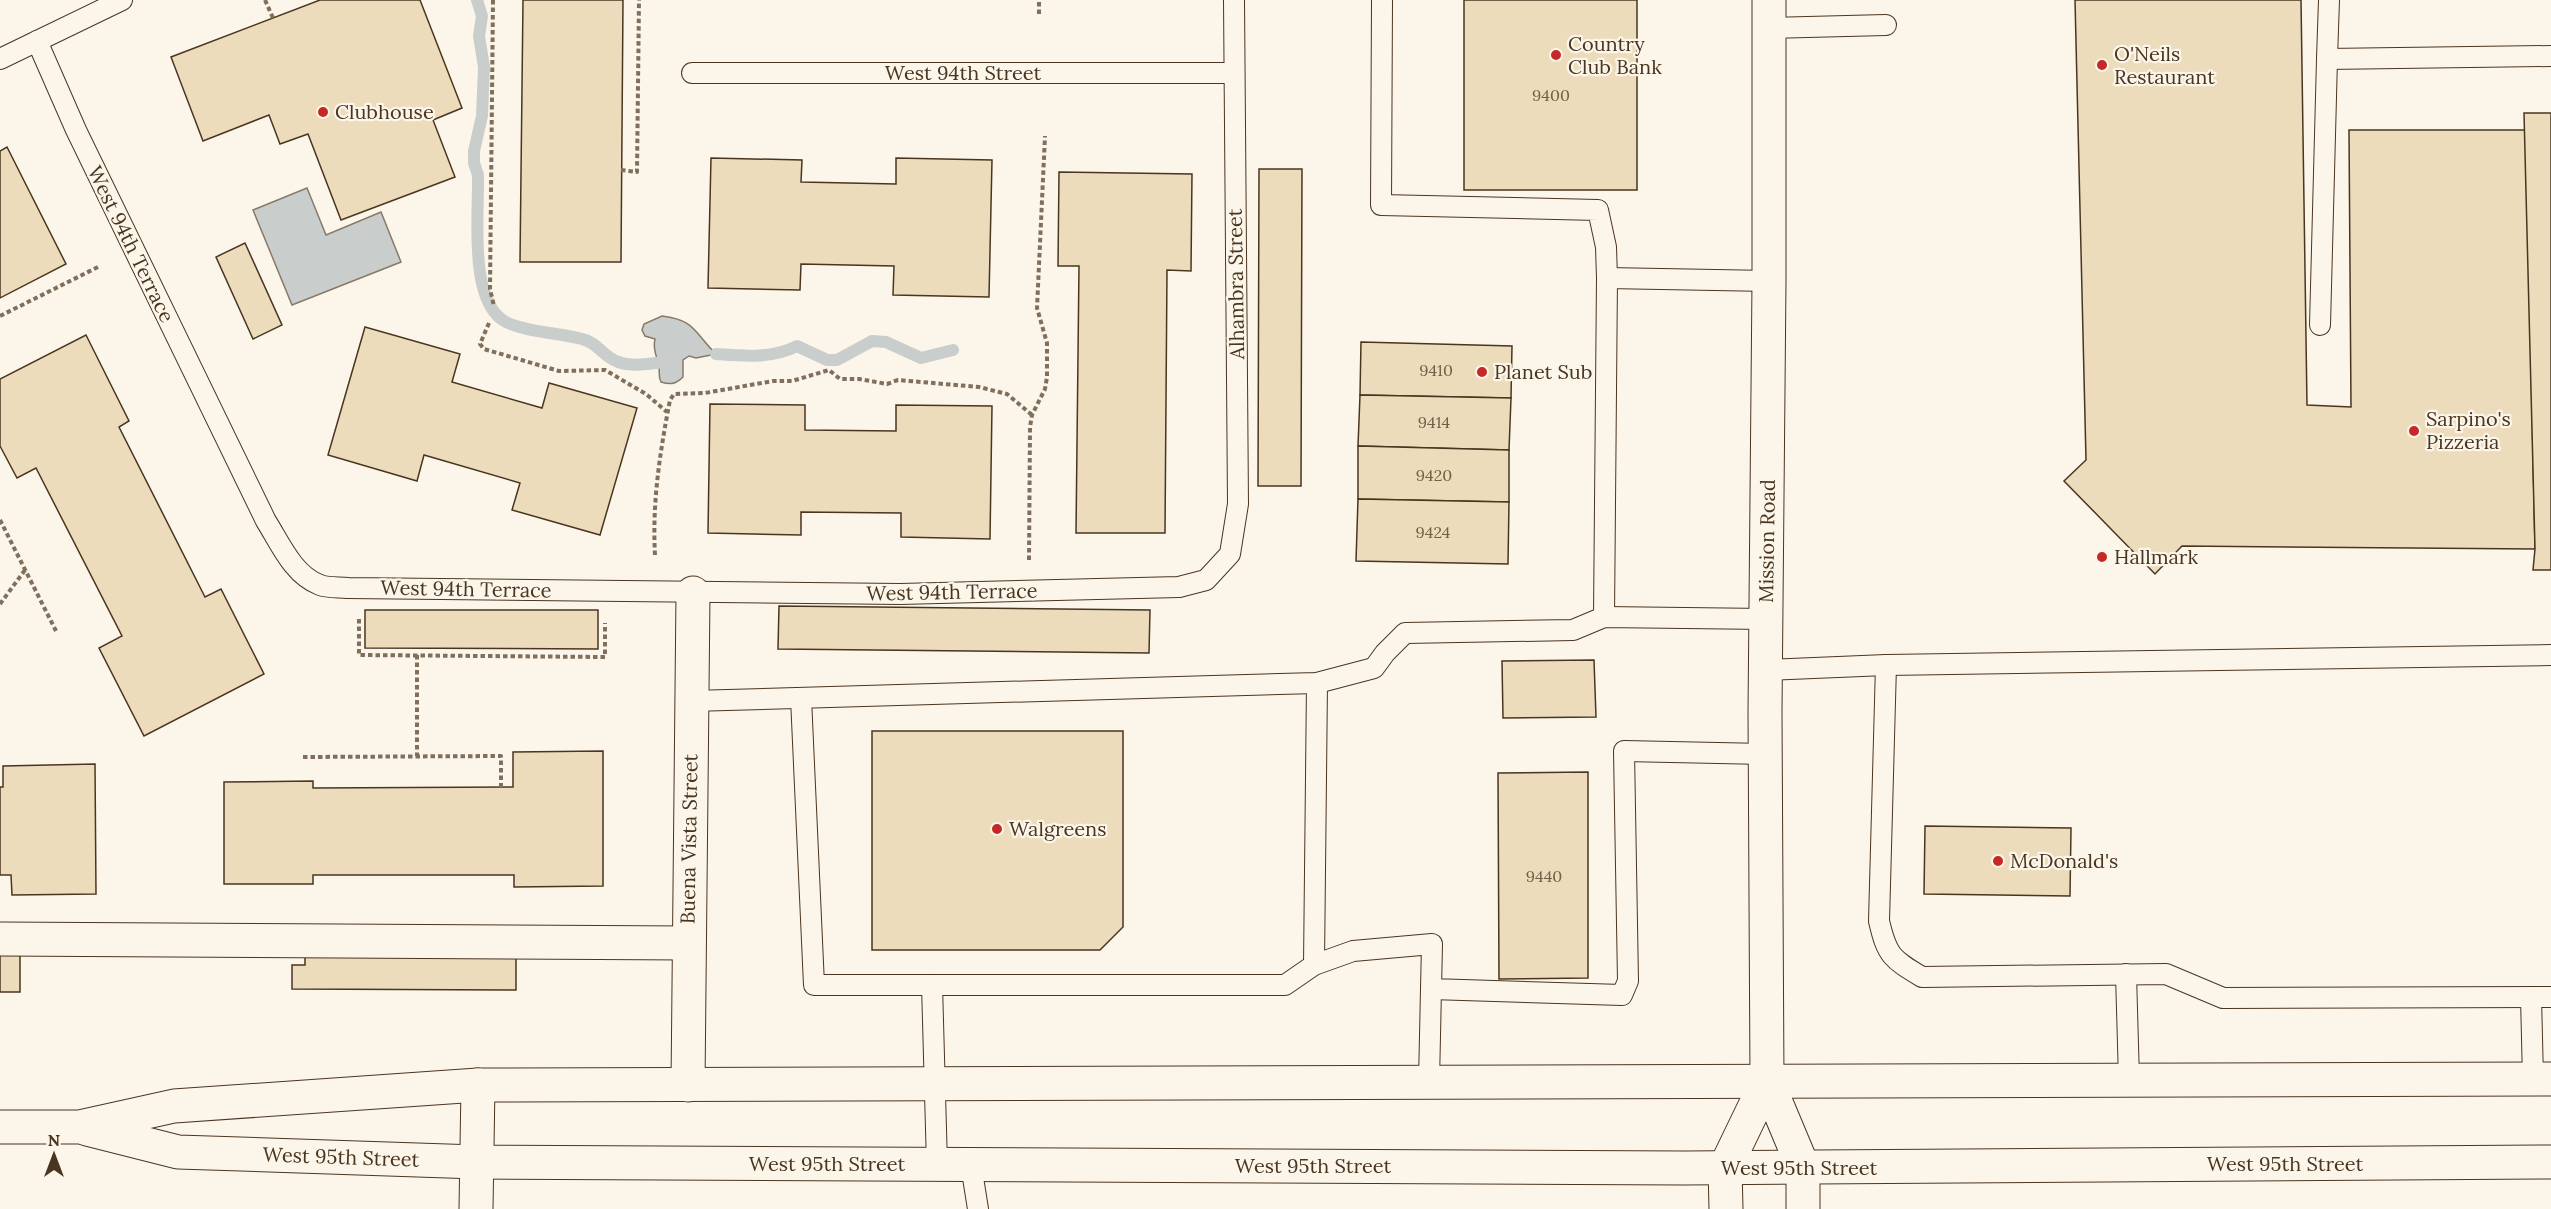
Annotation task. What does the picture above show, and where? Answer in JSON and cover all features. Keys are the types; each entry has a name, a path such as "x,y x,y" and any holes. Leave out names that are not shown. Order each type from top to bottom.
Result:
{"main road":[{"name":"Mission Road","path":"1769,14 1765,754 1767,1081 1803,1167 1803,1209"},
{"name":"Buena Vista Street","path":"688,1084 693,593"},
{"path":"0,939 688,943"},
{"name":"West 95th Street","path":"0,1127 79,1127 174,1106 478,1085 2542,1079"},
{"name":"Mission Road","path":"1726,1209 1725,1168 1767,1081"},
{"path":"476,1209 478,1085"},
{"name":"West 95th Street","path":"79,1127 178,1152 477,1162 1725,1168 2551,1162"}],"lane":[{"path":"0,59 122,0"},
{"name":"Alhambra Street","path":"1222,564 1230,554 1238,504 1234,0"},
{"path":"1382,0 1381,205 1598,210 1606,248 1607,278 1604,617"},
{"path":"2320,325 2329,0"},
{"path":"1769,14 1886,25"},
{"name":"West 94th Terrace","path":"37,41 76,130 266,521 291,561 304,576 321,585 359,588 900,594 1179,587 1206,580 1222,564"},
{"path":"2328,59 2551,56"},
{"name":"West 94th Street","path":"692,73 1234,73"},
{"path":"1607,278 1769,281"},
{"path":"691,701 1317,683 1374,668 1405,633 1572,630 1604,617 1766,619"},
{"path":"1766,669 1886,665 2551,655"},
{"path":"1886,665 1879,921 1884,945 1896,961 1922,977 2166,974 2223,998 2551,997"},
{"path":"1314,965 1317,683"},
{"path":"801,698 814,985 1285,985 1314,965 1353,951 1432,944 1429,1082"},
{"path":"1431,989 1622,995 1628,981 1624,751 1765,754"},
{"path":"2126,974 2129,1080"},
{"path":"932,985 937,1165"},
{"path":"2531,997 2542,1079"},
{"path":"971,1165 978,1209"}],"path":[{"path":"265,0 273,18"},
{"path":"493,0 490,289 494,306"},
{"path":"621,170 637,172 639,0"},
{"path":"1038,14 1039,0"},
{"path":"1029,561 1030,427 1032,415 1045,389 1047,377 1047,343 1037,308 1045,136"},
{"path":"0,316 100,266"},
{"path":"489,323 480,344 484,349 559,371 605,370 646,394 667,412"},
{"path":"655,555 654,501 669,400 674,394 705,393 773,381 792,381 828,370 840,379 859,379 887,384 898,380 979,387 1007,394 1032,415"},
{"path":"0,520 56,631"},
{"path":"0,604 25,570"},
{"path":"359,588 359,655 605,657 605,616"},
{"path":"417,655 417,756"},
{"path":"303,757 501,756 501,788"}],"shaded area":[{"path":"307,188 326,235 381,212 401,262 292,305 253,210"},
{"path":"662,316 688,324 716,354 696,358 689,356 683,360 683,377 673,383 661,382 655,339 645,336 642,330 644,324"}],"building":[{"name":"Clubhouse","path":"320,0 420,0 462,108 433,120 455,177 341,220 308,134 280,144 269,115 203,141 171,57"},
{"path":"523,0 623,0 621,262 520,262"},
{"path":"1464,0 1637,0 1637,190 1464,190"},
{"path":"2075,0 2301,0 2307,405 2351,407 2349,130 2526,130 2535,549 2182,546 2155,574 2064,481 2086,460"},
{"path":"2524,113 2551,113 2551,570 2533,570 2535,549"},
{"path":"7,147 66,264 0,298 0,151"},
{"path":"711,158 802,160 801,182 896,184 896,158 992,160 989,297 893,295 894,266 801,264 800,290 708,288"},
{"path":"1259,169 1302,169 1301,486 1258,486"},
{"path":"1059,172 1192,174 1191,271 1167,270 1165,533 1076,533 1079,266 1058,266"},
{"path":"245,243 282,325 253,339 216,257"},
{"path":"365,327 460,354 452,382 542,408 549,383 637,408 600,535 512,510 520,483 424,455 417,481 328,455"},
{"path":"86,335 129,421 119,427 205,597 221,589 264,674 144,736 99,648 122,636 36,468 17,478 0,446 0,379"},
{"path":"1361,342 1512,346 1511,398 1360,395"},
{"path":"1360,395 1511,398 1509,450 1358,446"},
{"path":"710,404 805,405 805,430 896,431 896,405 992,406 990,539 901,537 901,513 801,512 801,535 708,533"},
{"path":"1358,446 1509,450 1509,502 1358,499"},
{"path":"1358,499 1509,502 1508,564 1356,561"},
{"path":"779,606 1150,610 1149,653 778,649"},
{"path":"365,610 598,610 598,649 365,648"},
{"path":"1594,660 1596,717 1503,718 1502,661"},
{"name":"Walgreens","path":"872,731 1123,731 1123,927 1100,950 872,950"},
{"path":"603,751 603,886 514,887 514,875 313,875 313,884 224,884 224,782 313,781 313,788 513,787 513,752"},
{"path":"95,764 96,894 12,895 11,875 0,875 0,787 3,787 3,766"},
{"path":"1588,772 1588,978 1499,979 1498,773"},
{"name":"McDonald's","path":"1925,826 2071,828 2070,896 1924,894"},
{"path":"305,950 516,951 516,990 292,989 292,965 305,965"},
{"path":"0,952 20,952 20,992 0,992"}],"waterway":[{"path":"477,0 482,16 479,36 484,67 482,116 474,151 474,163 478,175 478,256 486,296 494,312 506,322 587,341 611,359 621,363 636,365 657,363"},
{"path":"716,354 768,355 797,346 827,360 837,360 872,341 886,342 921,358 953,350"}],"place":[{"name":"Country Club Bank","path":"1556,55"},
{"name":"O'Neils Restaurant","path":"2102,65"},
{"name":"Clubhouse","path":"323,112"},
{"name":"Planet Sub","path":"1482,372"},
{"name":"Sarpino's Pizzeria","path":"2414,431"},
{"name":"Hallmark","path":"2102,557"},
{"name":"Walgreens","path":"997,829"},
{"name":"McDonald's","path":"1998,861"}]}
